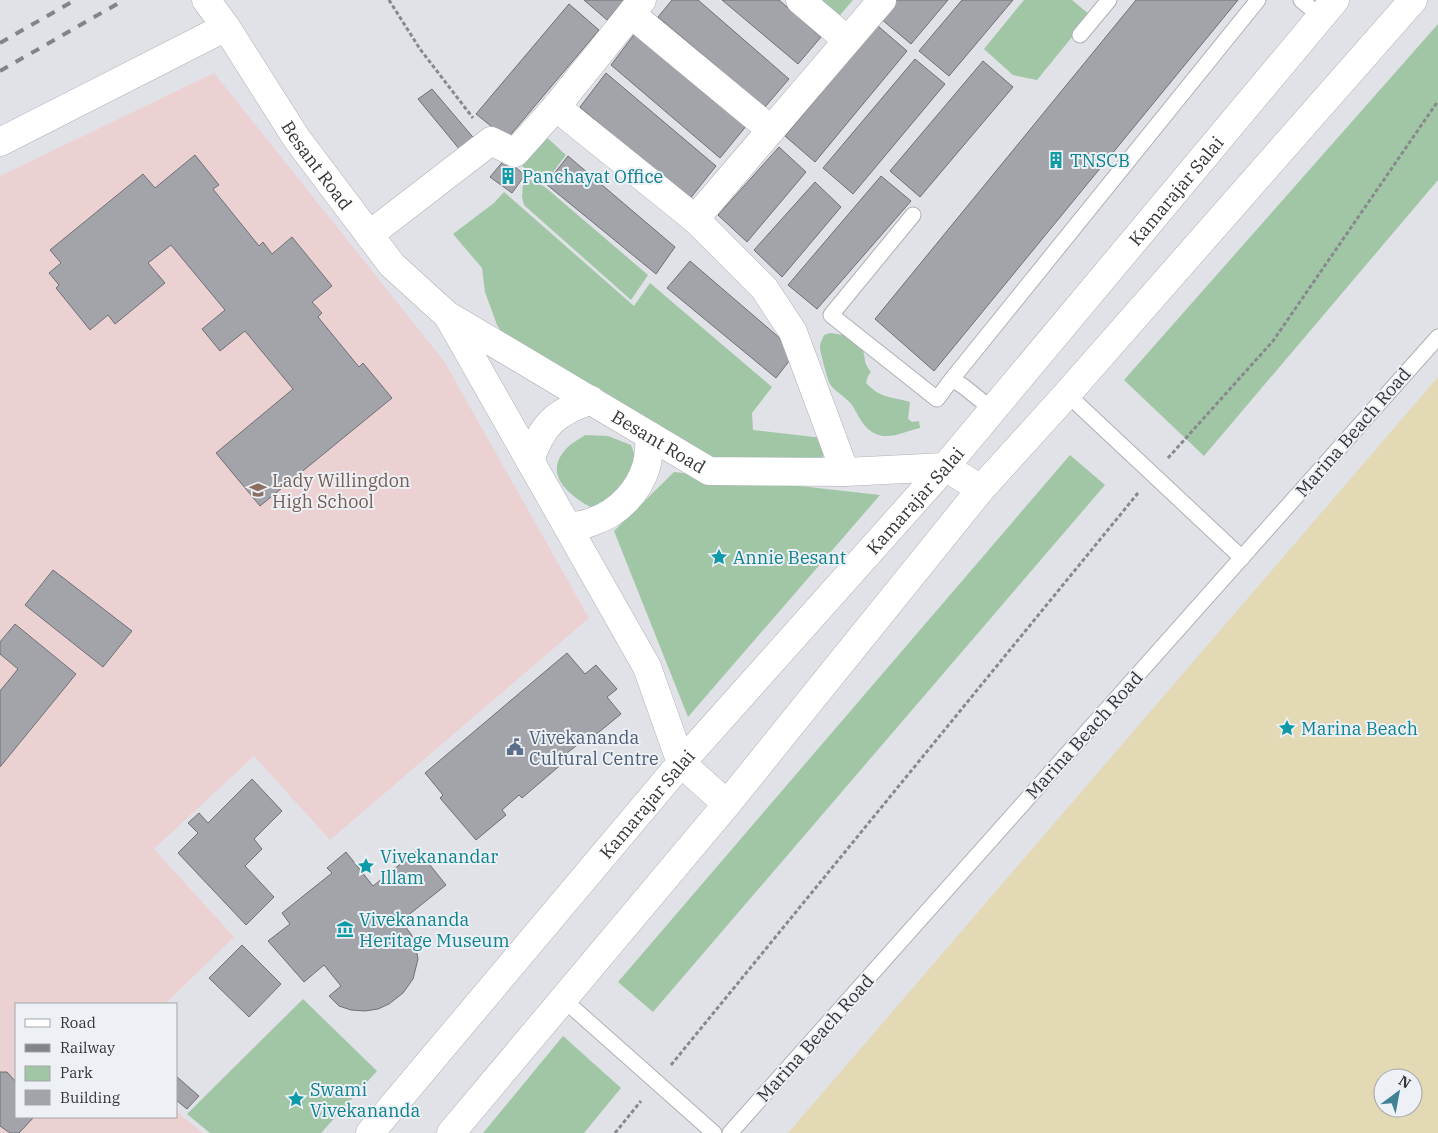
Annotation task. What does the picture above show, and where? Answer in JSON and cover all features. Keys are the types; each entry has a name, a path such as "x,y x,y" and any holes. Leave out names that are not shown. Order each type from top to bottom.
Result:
{"main road":[{"path":"800,0 847,40"},
{"path":"695,219 882,0"},
{"path":"451,1133 727,804 981,489 1067,394 1413,0"},
{"name":"Kamarajar Salai","path":"370,1133 681,763 945,467 993,410 1319,6"},
{"path":"369,235 491,140 515,152 556,107 637,7 771,130"},
{"path":"0,142 218,9"},
{"name":"Besant Road","path":"218,9 297,139 392,266 447,314 709,471 845,472 945,467"},
{"path":"556,107 695,219 764,288 793,332 845,472"},
{"name":"Besant Road","path":"447,314 647,667 681,763 727,804"},
{"path":"530,461 535,444 545,427 571,407 590,400"},
{"path":"568,527 594,522 613,512 629,498 641,479 646,466 650,436"},
{"path":"945,467 981,489"}],"lane":[{"path":"1080,35 1109,0"},
{"path":"913,215 832,315 938,399 952,379 1258,0"},
{"name":"Marina Beach Road","path":"730,1133 1438,337"},
{"path":"952,379 964,386 993,410"},
{"path":"1067,394 1242,558"},
{"path":"563,999 714,1133"}],"path":[{"path":"389,0 420,49 491,140"},
{"path":"615,1133 1153,475 1273,341 1438,101"}],"shaded area":[{"name":"Lady Willingdon High School","path":"214,73 444,361 589,618 330,840 254,756 154,849 234,937 166,1003 15,1003 15,1118 178,1118 178,1113 203,1133 0,1133 0,176"}],"green space":[{"path":"811,0 853,0 835,21"},
{"path":"1024,0 1072,0 1090,15 1037,80 1013,75 984,49"},
{"path":"1438,24 1438,180 1204,456 1124,380"},
{"path":"540,131 566,155 544,184 516,161"},
{"path":"531,180 545,187 648,275 631,300 524,205 522,197 523,183"},
{"path":"504,192 634,306 650,283 772,387 752,413 753,430 823,438 823,457 758,466 709,467 507,340 497,325 485,292 482,268 453,234 494,203"},
{"path":"830,333 840,334 858,341 863,350 868,369 871,372 866,383 881,394 910,402 908,419 912,422 919,421 920,428 896,435 884,436 872,432 866,427 852,405 829,382 820,346 824,335"},
{"path":"585,435 608,436 631,445 643,479 596,510 586,505 569,491 562,484 558,475 557,466 561,456 571,445"},
{"path":"1070,455 1105,485 653,1012 618,982"},
{"path":"674,472 880,495 688,717 614,531"},
{"path":"303,999 377,1071 321,1133 210,1133 187,1114"},
{"path":"563,1036 621,1088 584,1133 483,1133"}],"sand":[{"name":"Marina Beach","path":"1438,377 1438,1133 788,1133"}],"building":[{"path":"584,0 624,0 607,20"},
{"path":"672,0 698,0 789,79 765,107 658,17"},
{"path":"722,0 779,0 821,37 798,64"},
{"path":"896,0 948,0 911,44 880,18"},
{"path":"962,0 1013,0 949,76 919,51"},
{"name":"TNSCB","path":"1136,0 1238,0 934,371 875,319"},
{"path":"569,4 599,30 507,139 476,114"},
{"path":"878,26 907,51 815,162 785,136"},
{"path":"636,32 747,125 720,158 611,65"},
{"path":"915,59 945,84 853,194 823,168"},
{"path":"983,61 1013,87 920,197 890,171"},
{"path":"606,73 716,166 689,200 580,107"},
{"path":"432,89 477,142 465,156 418,99"},
{"path":"779,147 806,172 747,242 718,215"},
{"path":"195,155 219,185 213,189 259,246 263,242 272,254 292,237 332,286 312,302 322,313 318,317 359,367 363,363 392,398 260,506 216,453 293,389 245,331 220,351 202,329 225,310 171,245 148,263 165,283 115,324 108,315 90,330 56,288 59,285 49,273 61,263 50,250 143,174 155,188"},
{"path":"568,156 675,247 656,274 546,184"},
{"name":"Panchayat Office","path":"505,159 525,175 512,193 490,177"},
{"path":"881,176 911,201 817,309 788,285"},
{"path":"815,182 841,207 782,277 754,250"},
{"path":"690,261 796,352 776,378 667,288"},
{"path":"53,570 132,631 103,667 25,605"},
{"path":"15,624 76,674 0,767 0,691 18,669 0,654 0,642"},
{"name":"Vivekananda Cultural Centre","path":"567,653 585,674 596,665 617,689 607,697 621,714 588,741 586,738 567,753 570,757 522,798 519,795 502,810 506,815 476,840 440,798 443,795 425,773"},
{"path":"252,779 282,811 254,839 262,849 245,866 274,897 246,925 178,853 198,833 188,823 199,813 208,823"},
{"name":"Vivekananda Heritage Museum","path":"418,850 446,885 401,921 411,934 418,959 413,979 403,993 389,1004 378,1009 365,1011 351,1010 339,1006 329,996 341,986 324,965 304,982 268,941 290,924 282,913 332,873 327,868 346,852 373,886"},
{"path":"242,945 281,984 249,1017 209,978"},
{"path":"0,1072 7,1072 15,1081 15,1118 33,1118 19,1133 10,1133 0,1126"},
{"path":"178,1078 199,1096 187,1109 178,1102"}],"railway":[{"path":"0,43 75,0"},
{"path":"0,71 124,0"}],"place":[{"name":"TNSCB","path":"1056,160"},
{"name":"Panchayat Office","path":"508,176"},
{"name":"Lady Willingdon High School","path":"258,490"},
{"name":"Annie Besant","path":"719,557"},
{"name":"Marina Beach","path":"1287,728"},
{"name":"Vivekananda Cultural Centre","path":"515,747"},
{"name":"Vivekanandar Illam","path":"366,866"},
{"name":"Vivekananda Heritage Museum","path":"345,929"},
{"name":"Swami Vivekananda","path":"296,1099"}]}
